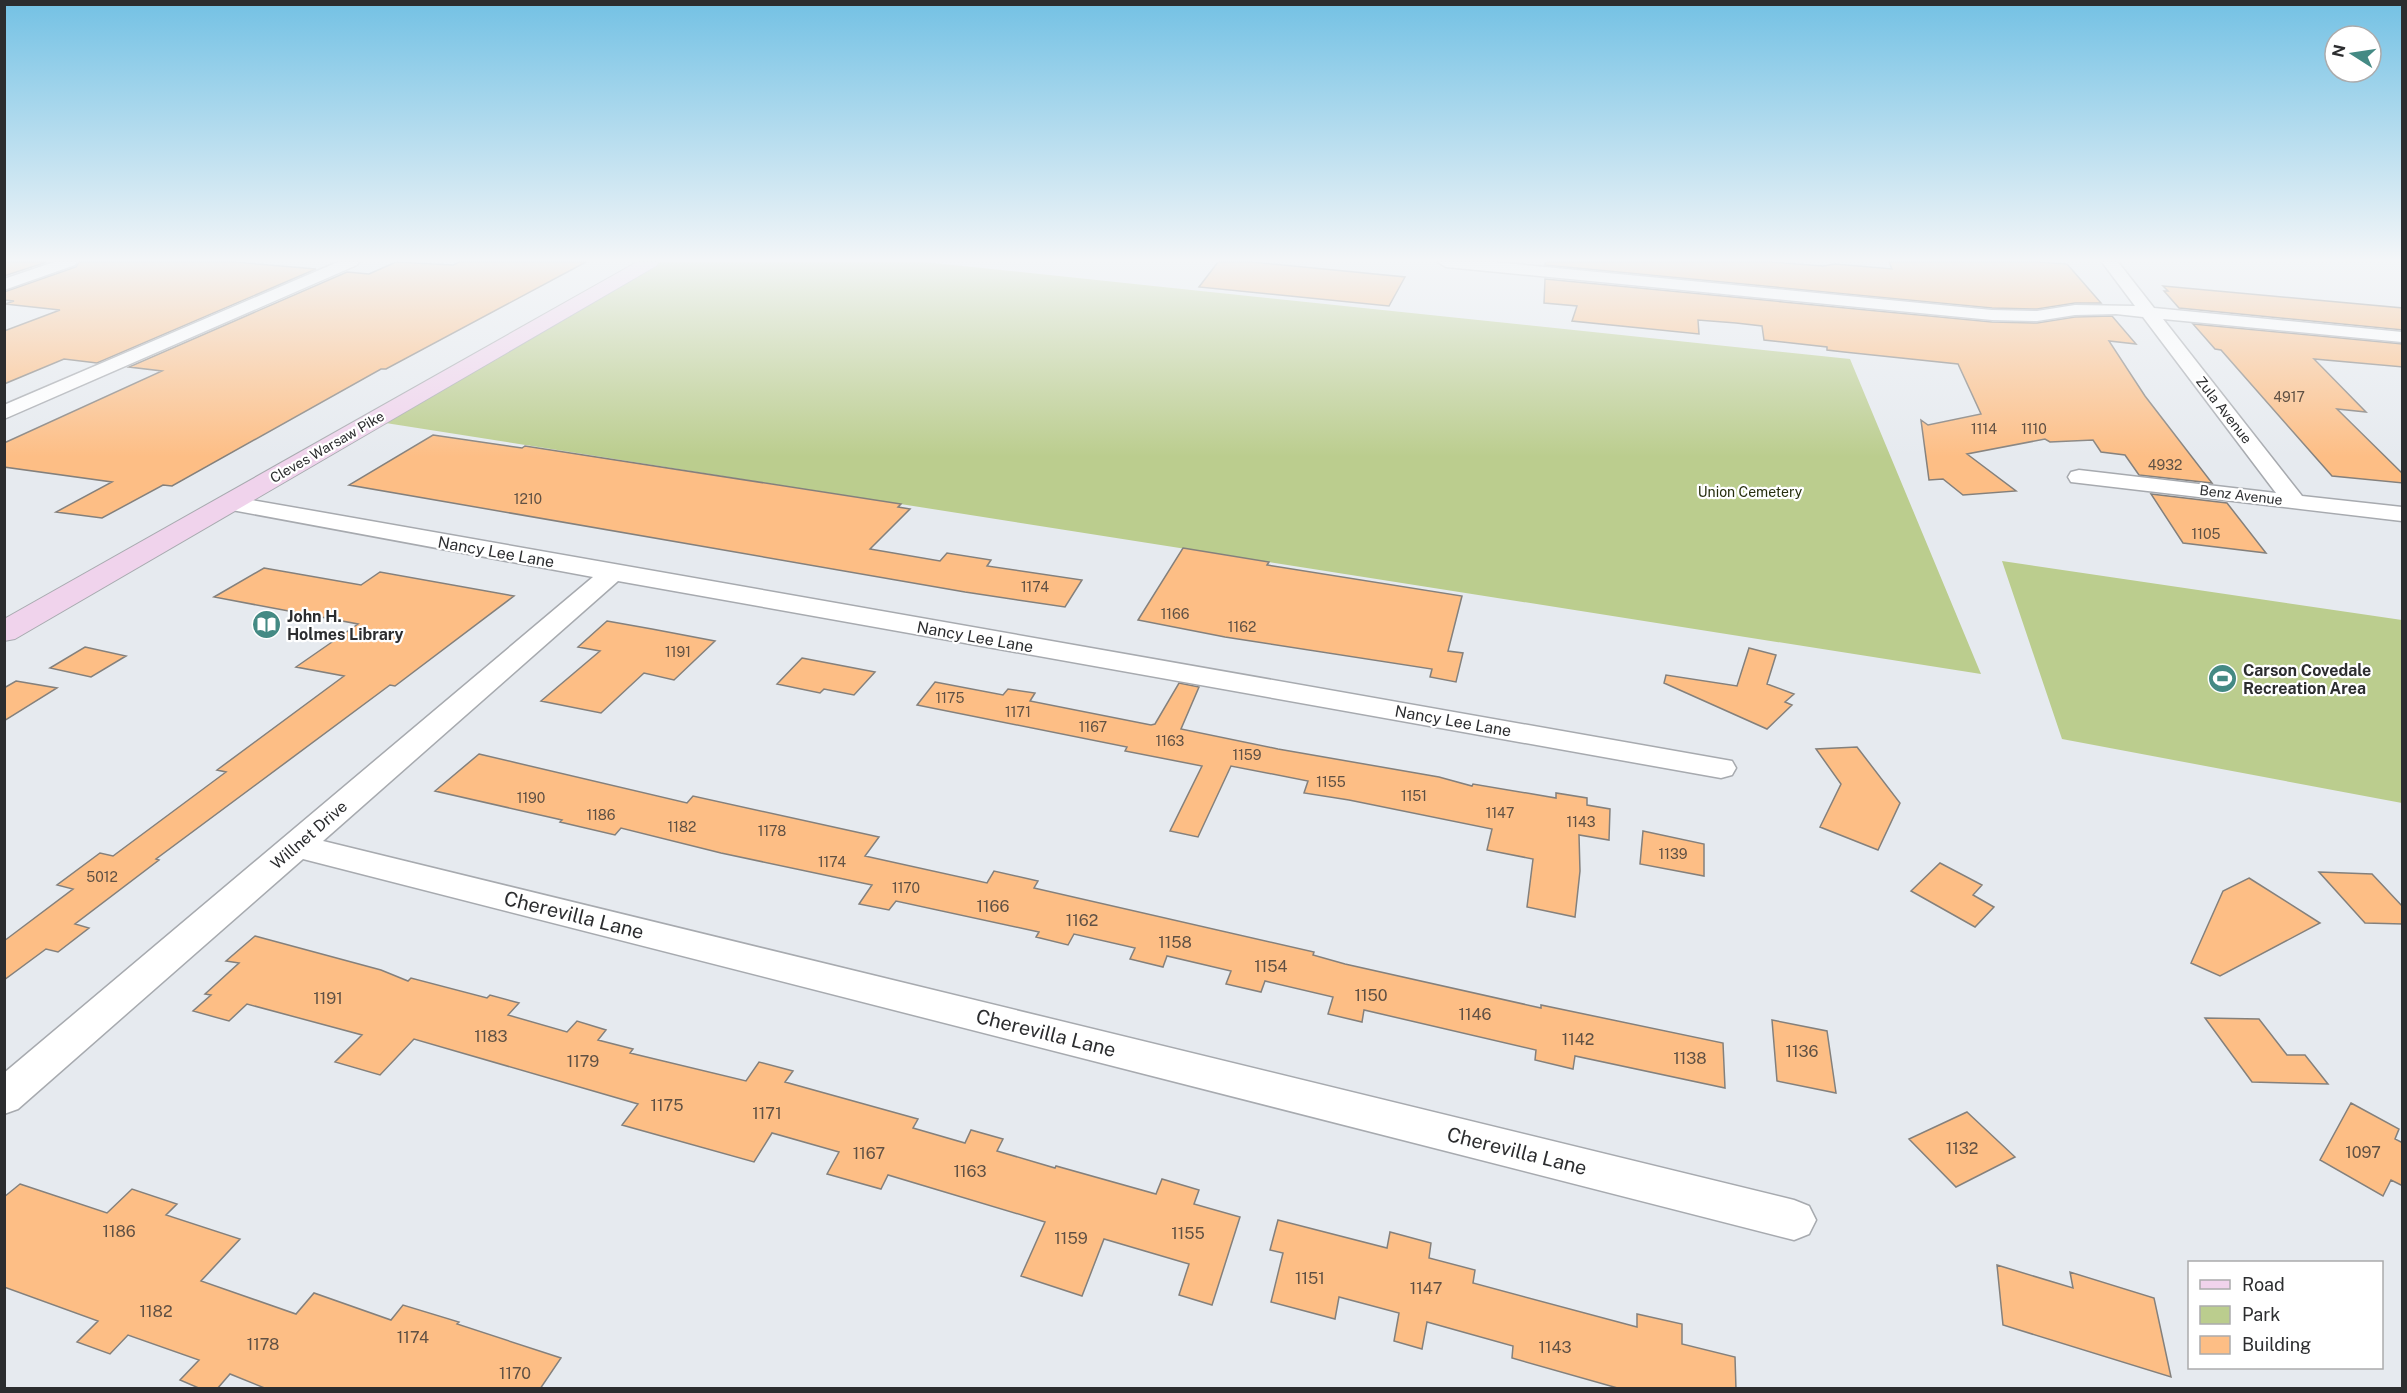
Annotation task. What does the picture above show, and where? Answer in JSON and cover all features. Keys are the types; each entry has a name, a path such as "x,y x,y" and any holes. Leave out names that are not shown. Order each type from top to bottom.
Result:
{"street":[{"path":"4,413 202,327"},
{"name":"Cleves Warsaw Pike","path":"4,632 536,327"},
{"name":"Zula Avenue","path":"2160,327 2294,501"},
{"path":"2297,327 2403,337"},
{"name":"Benz Avenue","path":"2079,477 2403,514"},
{"name":"Nancy Lee Lane","path":"229,503 1721,768"},
{"name":"Willnet Drive","path":"4,1097 613,573"},
{"name":"Cherevilla Lane","path":"297,846 1794,1220"}],"green space":[{"name":"Union Cemetery","path":"537,327 1545,327 1850,359 1981,674 373,421"},
{"name":"Carson Covedale Recreation Area","path":"2002,561 2402,620 2402,803 2062,739"}],"building":[{"path":"15,327 181,327 97,363 64,359 4,384 4,331"},
{"path":"221,327 464,327 386,369 381,369 172,486 163,485 102,518 56,512 112,482 4,467 4,443 162,371 129,367"},
{"path":"1631,327 1699,327 1699,334"},
{"path":"1762,327 2121,327 2136,344 2109,341 2145,396 2212,483 2139,475 2125,455 2101,452 2093,440 2050,442 2045,439 1967,454 2016,491 1963,495 1943,479 1929,480 1921,420 1928,425 1981,414 1958,364 1827,350 1827,347 1764,340"},
{"path":"2196,327 2225,327 2403,344 2403,367 2314,359 2366,412 2337,409 2403,474 2403,483 2332,476 2221,350 2215,349"},
{"path":"2373,327 2403,327 2403,330"},
{"path":"433,435 522,448 525,446 901,504 898,507 910,509 870,549 940,561 947,553 991,560 987,566 1082,580 1065,607 965,592 349,485"},
{"path":"2151,494 2227,503 2266,553 2183,543"},
{"path":"1183,548 1269,562 1267,565 1462,596 1448,651 1463,653 1456,682 1430,677 1432,669 1225,637 1138,620"},
{"path":"264,568 361,585 380,572 514,596 395,686 390,685 156,859 159,860 75,924 89,928 58,952 46,949 4,980 4,941 73,889 57,885 100,853 113,856 226,772 217,770 344,676 296,667 358,624 214,597"},
{"path":"607,621 715,641 674,680 644,673 601,713 541,701 600,651 578,647"},
{"path":"85,647 126,656 91,677 50,668"},
{"path":"1749,648 1776,655 1767,684 1794,694 1785,702 1792,705 1767,729 1664,683 1666,675 1737,686"},
{"path":"802,658 875,672 854,695 824,689 820,693 777,684"},
{"path":"16,681 57,688 4,721 4,688"},
{"path":"935,682 1003,695 1008,689 1035,693 1030,701 1151,725 1155,724 1179,683 1199,687 1181,729 1278,749 1439,777 1472,786 1473,784 1556,798 1556,793 1587,798 1587,805 1610,809 1609,840 1579,835 1580,871 1575,917 1527,907 1533,859 1487,850 1492,829 1304,793 1308,781 1231,766 1198,837 1170,831 1202,766 1125,751 1127,747 917,705"},
{"path":"1857,747 1900,803 1878,850 1820,827 1841,784 1816,749"},
{"path":"479,754 687,803 693,796 879,837 865,856 987,883 994,871 1038,881 1034,888 1314,952 1313,955 1345,964 1541,1008 1541,1005 1723,1043 1725,1088 1575,1056 1573,1069 1535,1060 1536,1050 1364,1010 1362,1022 1328,1014 1333,997 1265,981 1261,992 1226,984 1231,971 1167,956 1163,967 1130,959 1135,948 1074,934 1068,945 1036,937 1039,932 896,901 889,910 859,904 872,885 721,853 621,828 615,835 560,822 562,820 435,791"},
{"path":"1643,831 1704,844 1704,876 1640,864"},
{"path":"1940,863 1982,885 1973,895 1994,907 1975,927 1911,891"},
{"path":"2319,872 2372,874 2403,907 2403,924 2365,923"},
{"path":"2249,878 2320,923 2220,976 2191,963 2223,891"},
{"path":"255,936 381,970 408,981 411,978 487,998 490,995 519,1003 508,1015 567,1032 577,1021 606,1030 598,1040 633,1049 630,1053 746,1081 759,1062 793,1071 785,1082 918,1119 913,1128 965,1143 971,1130 1003,1139 997,1151 1055,1168 1056,1166 1156,1194 1162,1179 1199,1190 1194,1204 1240,1217 1212,1305 1179,1295 1189,1264 1104,1239 1082,1296 1021,1276 1045,1222 888,1175 881,1189 827,1174 839,1152 772,1133 754,1162 622,1125 638,1104 414,1039 380,1075 335,1062 362,1035 247,1004 229,1021 193,1011 211,995 205,994 239,963 226,961"},
{"path":"2205,1018 2259,1019 2287,1055 2305,1055 2328,1084 2252,1082"},
{"path":"1772,1020 1827,1031 1836,1093 1777,1081"},
{"path":"2351,1103 2399,1129 2395,1139 2403,1143 2403,1186 2391,1180 2383,1196 2320,1160"},
{"path":"1967,1112 2015,1157 1956,1187 1909,1139"},
{"path":"20,1184 107,1213 132,1189 177,1204 166,1215 240,1239 201,1281 296,1314 314,1293 391,1320 403,1305 561,1358 540,1389 267,1389 230,1374 217,1389 201,1389 180,1380 199,1360 128,1335 110,1354 77,1342 98,1321 4,1287 4,1197"},
{"path":"1278,1220 1387,1248 1390,1232 1431,1243 1429,1258 1475,1270 1473,1283 1637,1327 1637,1314 1682,1324 1682,1344 1735,1357 1736,1389 1621,1389 1512,1358 1513,1346 1427,1322 1422,1349 1394,1341 1399,1313 1339,1297 1335,1319 1271,1302 1283,1253 1270,1250"},
{"path":"1997,1265 2073,1288 2070,1272 2154,1298 2171,1377 2003,1325"}],"place":[{"name":"John H. Holmes Library","path":"266,625"},
{"name":"Carson Covedale Recreation Area","path":"2222,679"}]}
